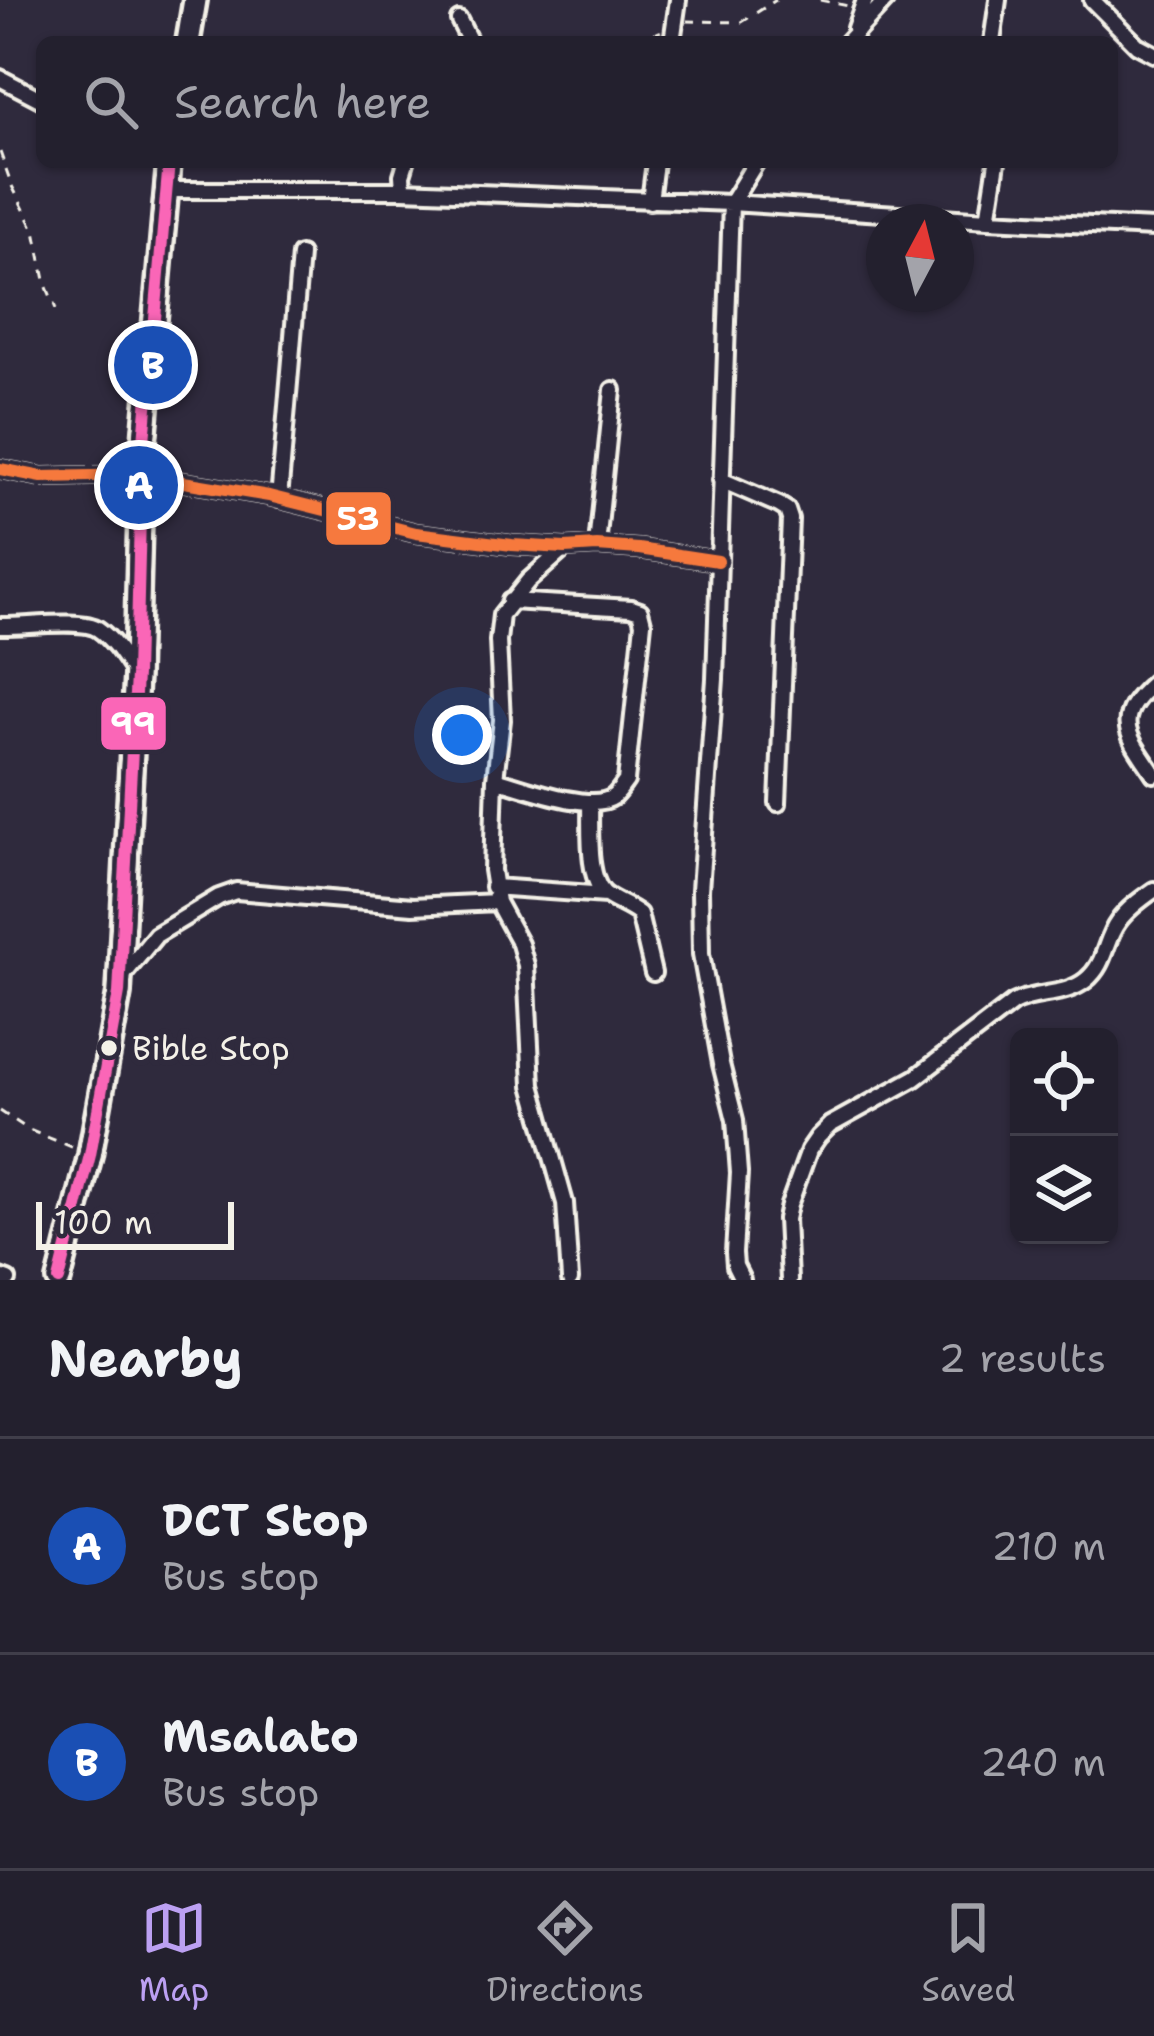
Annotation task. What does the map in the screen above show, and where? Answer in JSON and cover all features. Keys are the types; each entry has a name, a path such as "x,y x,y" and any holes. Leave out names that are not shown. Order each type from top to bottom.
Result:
{"highway":[{"path":"189,36 195,0"},
{"path":"58,1280 90,1155 120,979 141,475 166,168"}],"street":[{"path":"673,36 678,0"},
{"path":"852,36 886,0"},
{"path":"993,36 998,0"},
{"path":"1092,0 1137,45 1154,54"},
{"path":"851,36 864,3"},
{"path":"459,20 467,36"},
{"path":"0,78 36,97"},
{"path":"403,190 404,168"},
{"path":"650,201 654,168"},
{"path":"742,1280 734,1253 739,1173 735,1120 701,954 700,890 715,679 731,203 752,168"},
{"path":"988,220 996,168"},
{"path":"166,190 403,190 1154,228"},
{"path":"279,499 300,255"},
{"path":"597,545 613,390"},
{"path":"0,469 42,477 141,475 279,499 416,533 512,545 597,545 718,561"},
{"path":"721,480 787,510 790,519 778,802"},
{"path":"565,548 501,615 495,895 526,964 532,1085 565,1203 570,1280"},
{"path":"495,779 590,802 616,795 626,781 644,623 640,611 612,606 510,602"},
{"path":"0,626 93,625 116,646 136,675"},
{"path":"1154,682 1127,711 1127,722 1133,742 1154,774"},
{"path":"590,802 598,887 639,914 653,973"},
{"path":"789,1280 786,1220 808,1150 818,1137 830,1125 915,1078 1013,1003 1071,989 1088,978 1102,961 1118,922 1154,890"},
{"path":"120,979 156,935 236,891 412,906 495,895 606,896"}],"path":[{"path":"648,36 675,23 742,22 776,0"},
{"path":"820,0 846,6 864,3"},
{"path":"0,152 34,231 56,309"},
{"path":"0,1111 29,1130 90,1155"}],"transit line":[{"name":"99","path":"59,1280 90,1155 119,993 141,475 168,168"},
{"name":"53","path":"0,469 42,477 141,475 269,496 416,533 512,545 639,549 718,561"}],"place":[{"name":"Msalato","path":"153,365"},
{"name":"DCT Stop","path":"139,485"},
{"name":"Bible Stop","path":"109,1048"}]}
